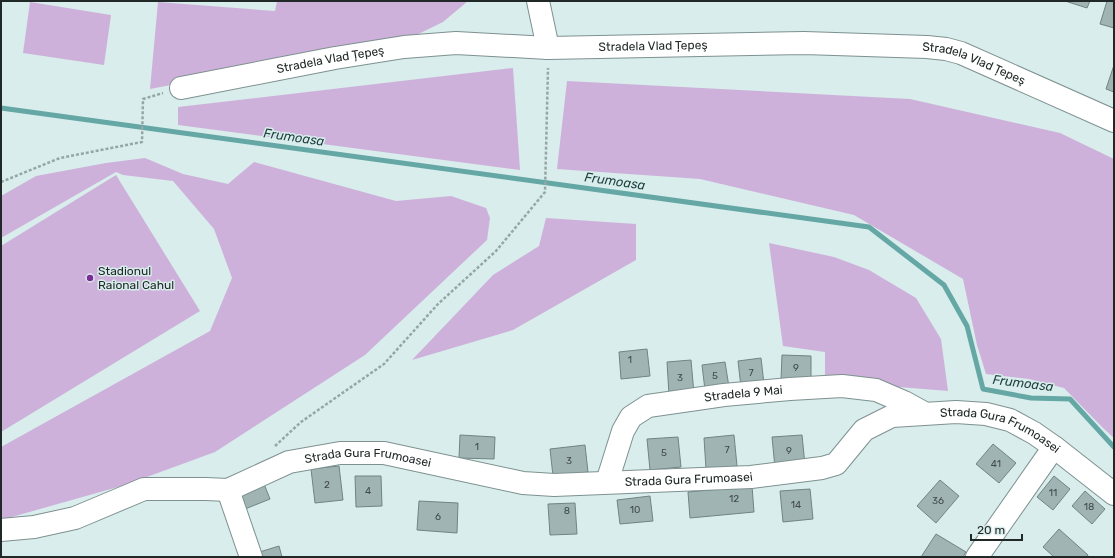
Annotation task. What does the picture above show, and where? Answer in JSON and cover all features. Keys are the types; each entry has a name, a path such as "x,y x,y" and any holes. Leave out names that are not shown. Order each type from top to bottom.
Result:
{"street":[{"path":"538,1 548,48"},
{"name":"Stradela Vlad Țepeş","path":"181,88 335,58 404,47 456,43 548,48 804,44 920,47 946,49 961,54 994,67 1114,121"},
{"name":"Stradela 9 Mai","path":"607,482 623,432 631,417 648,406 724,395 842,386 876,390 904,402 924,413"},
{"name":"Strada Gura Frumoasei","path":"228,490 289,462 340,453 384,453 523,483 554,485 751,477 822,468 836,464 864,430 892,416 956,412 986,414 1010,420 1034,433 1054,447 1114,494"},
{"path":"977,557 1054,447"},
{"path":"1,530 34,527 75,518 144,489 228,490 251,557"}],"path":[{"path":"273,448 301,422 384,364 438,304 496,251 545,192 548,48"},
{"path":"1,182 60,158 142,142 144,113 143,99 181,88"}],"shaded area":[{"path":"277,1 468,1 443,22 404,41 150,89 158,2 275,11"},
{"path":"30,2 111,15 104,65 23,53"},
{"path":"513,68 520,170 178,125 178,107"},
{"path":"567,81 910,99 1060,133 1114,159 1114,438 1064,388 1029,379 986,374 977,345 963,279 854,215 700,179 557,169"},
{"path":"145,158 183,174 228,184 254,162 396,201 451,196 486,208 490,218 487,240 365,355 215,452 125,485 1,520 1,447 210,331 232,278 214,229 173,181 123,175 116,172 1,238 1,196 36,176 106,163"},
{"name":"Stadionul Raional Cahul","path":"116,175 200,311 1,432 1,246"},
{"path":"546,218 636,224 636,260 513,330 412,360 493,275 539,246"},
{"path":"769,243 834,257 869,270 916,298 941,339 948,391 825,381 825,352 783,346"}],"building":[{"path":"1065,1 1090,1 1087,8"},
{"path":"1107,1 1114,1 1114,28 1100,24"},
{"path":"1114,65 1114,92 1106,89"},
{"path":"647,349 650,376 621,379 619,352"},
{"path":"782,355 811,356 811,381 781,380"},
{"path":"761,358 764,384 741,387 738,361"},
{"path":"691,360 694,394 669,395 667,362"},
{"path":"725,362 729,387 705,390 702,365"},
{"path":"460,435 495,437 494,459 459,458"},
{"path":"734,435 737,466 706,469 704,438"},
{"path":"802,435 805,465 775,468 772,437"},
{"path":"678,437 681,467 650,470 647,439"},
{"path":"993,444 1016,463 999,483 976,464"},
{"path":"585,445 588,472 553,476 550,449"},
{"path":"339,466 343,500 315,503 311,469"},
{"path":"355,476 381,476 382,506 356,507"},
{"path":"1054,476 1070,489 1053,510 1037,497"},
{"path":"940,480 959,496 936,523 917,506"},
{"path":"264,484 270,499 235,513 228,498"},
{"path":"752,486 754,512 690,518 688,492"},
{"path":"810,489 813,519 783,522 780,491"},
{"path":"1085,491 1105,509 1092,524 1072,506"},
{"path":"650,496 653,521 620,524 617,500"},
{"path":"419,501 458,503 457,533 417,530"},
{"path":"575,503 577,534 550,535 548,504"},
{"path":"1059,529 1088,555 1087,557 1054,557 1043,547"},
{"path":"936,534 966,552 963,557 921,557"},
{"path":"279,546 282,557 251,557 250,555"}],"waterway":[{"name":"Frumoasa","path":"1,108 869,227 944,285 967,326 983,389 1031,398 1070,399 1114,447"}],"place":[{"name":"Stadionul Raional Cahul","path":"90,278"}]}
